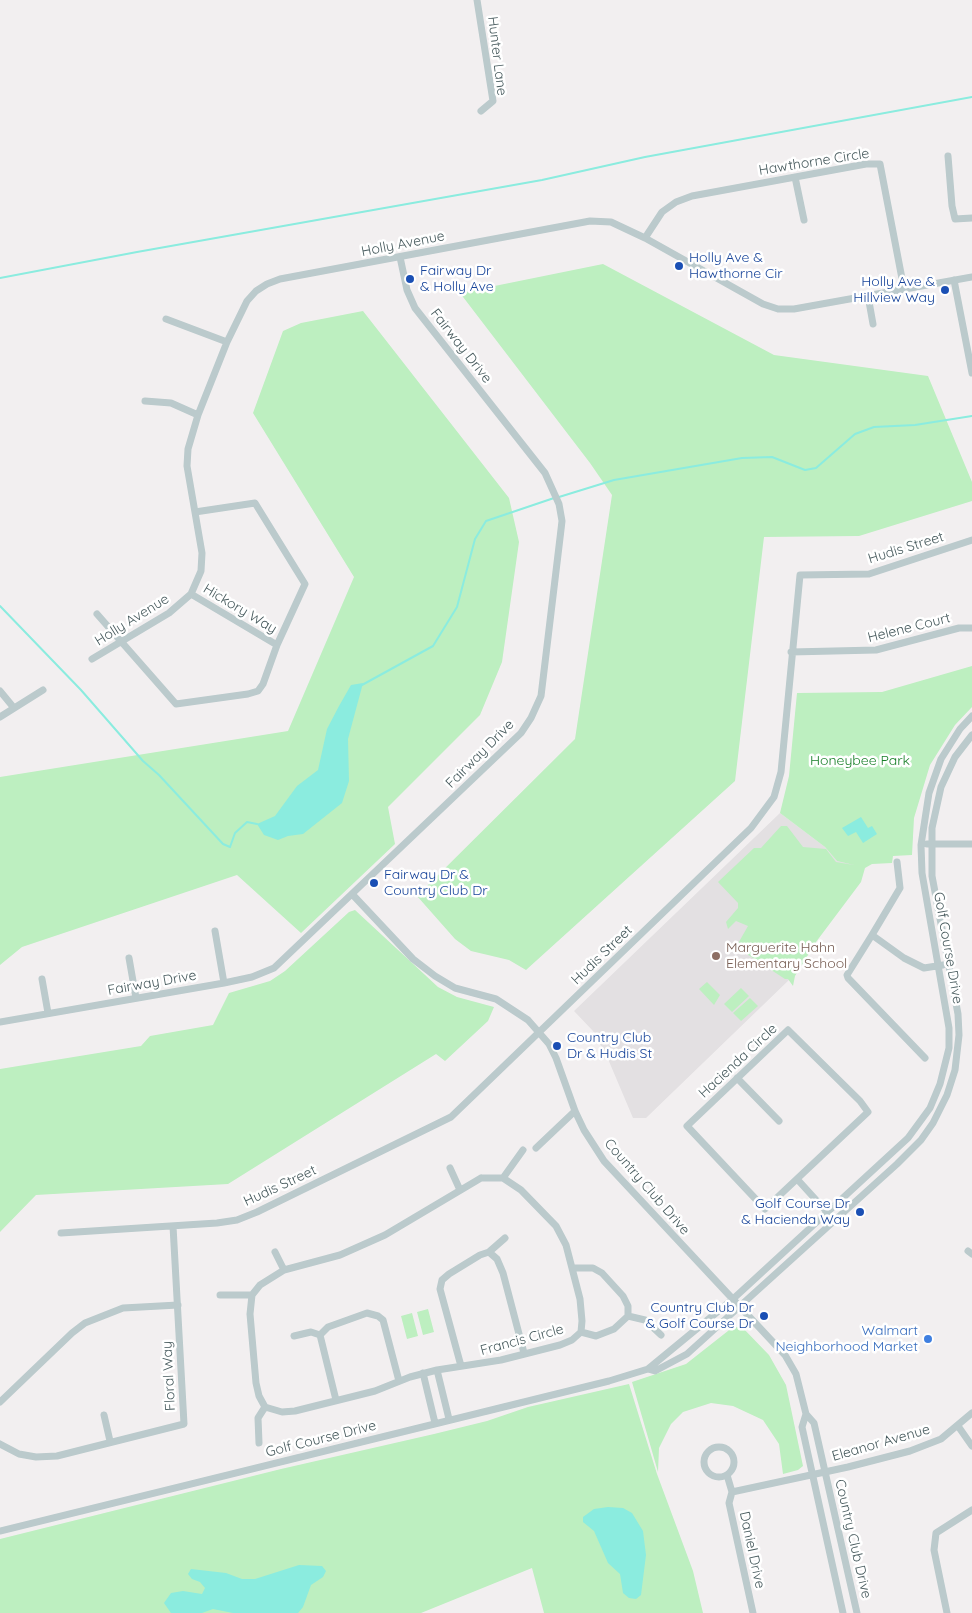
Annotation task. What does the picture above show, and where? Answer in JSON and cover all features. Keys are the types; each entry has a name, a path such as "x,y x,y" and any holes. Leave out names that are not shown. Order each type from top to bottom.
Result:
{"street":[{"name":"Hunter Lane","path":"477,0 493,101 481,111"},
{"path":"948,156 952,206 955,219 972,218"},
{"name":"Hawthorne Circle","path":"645,238 662,212 676,202 692,196 866,164 880,164 904,289"},
{"path":"795,177 804,220"},
{"name":"Holly Avenue","path":"92,659 169,612 191,594 201,571 202,553 187,466 188,449 198,415 227,342 247,301 256,291 267,284 280,279 590,222 611,222 645,238 763,304 778,309 794,309 972,277"},
{"name":"Fairway Drive","path":"0,1022 224,983 252,977 274,968 521,733 531,718 541,696 562,521 559,504 554,489 545,474 416,308 407,290 400,257"},
{"path":"954,280 972,373"},
{"path":"868,296 873,324"},
{"path":"166,319 227,342"},
{"path":"145,401 171,403 198,415"},
{"path":"97,614 176,704 258,691 263,684 277,645 305,584 260,508 255,503 195,512"},
{"name":"Hudis Street","path":"60,1234 217,1223 257,1212 451,1118 751,828 774,797 781,772 791,652 800,575 869,574 972,540"},
{"name":"Hickory Way","path":"191,594 277,645"},
{"name":"Helene Court","path":"791,652 876,650 959,628 972,628"},
{"path":"0,690 14,708"},
{"path":"0,717 43,690"},
{"name":"Golf Course Drive","path":"0,1531 609,1381 648,1369 733,1299 908,1138 930,1108 942,1076 949,1048 949,1028 922,872 920,845 929,793 941,759 960,729 972,716"},
{"name":"Golf Course Drive","path":"648,1369 655,1370 686,1354 903,1158 933,1123 947,1095 958,1053 958,1014 932,876 930,844 934,809 941,787 955,757 972,735"},
{"path":"920,845 972,844"},
{"path":"897,862 900,888 847,975 925,1058"},
{"name":"Country Club Drive","path":"352,894 413,960 455,988 502,1002 521,1014 540,1034 556,1058 575,1111 584,1130 604,1161 785,1355 796,1374 806,1414 814,1423 819,1473 843,1613"},
{"path":"216,931 224,983"},
{"path":"872,935 904,958 924,968 948,964"},
{"path":"129,958 136,998"},
{"path":"42,979 48,1014"},
{"name":"Hacienda Circle","path":"788,1030 868,1112 797,1180 765,1209 687,1126 788,1030"},
{"path":"738,1078 779,1121"},
{"path":"536,1148 575,1111"},
{"path":"259,1443 258,1418 265,1407 259,1396 256,1383 250,1314 252,1296 269,1278 284,1270 340,1255 385,1235 481,1178 503,1178 523,1150"},
{"path":"450,1168 460,1190"},
{"name":"Francis Circle","path":"265,1407 282,1412 295,1411 375,1391 423,1373 501,1360 560,1345 572,1340 581,1332 580,1299 566,1245 556,1226 521,1190 503,1178"},
{"path":"797,1180 827,1212"},
{"name":"Floral Way","path":"0,1444 19,1454 36,1457 57,1456 110,1441 184,1424 173,1226"},
{"path":"461,1366 440,1288 442,1280 480,1255 489,1252 506,1238"},
{"path":"275,1252 284,1270"},
{"path":"489,1252 497,1259 503,1273 524,1353"},
{"path":"572,1268 593,1268 602,1273 623,1296 628,1306 628,1316 614,1329 596,1336 581,1332"},
{"path":"220,1296 252,1296"},
{"path":"0,1402 72,1333 85,1323 123,1308 178,1305"},
{"path":"320,1335 328,1327 367,1314 378,1316 383,1320 399,1381"},
{"path":"628,1316 645,1320 661,1335"},
{"path":"294,1336 311,1332 320,1335"},
{"path":"320,1335 336,1400"},
{"path":"437,1370 449,1420"},
{"path":"423,1373 435,1423"},
{"name":"Eleanor Avenue","path":"819,1473 910,1450 940,1439 972,1413"},
{"name":"Country Club Drive","path":"806,1414 802,1427 819,1473 858,1613"},
{"path":"104,1415 110,1441"},
{"path":"958,1426 972,1446"},
{"path":"713,1448 725,1448 733,1456 734,1467 727,1475 714,1477 705,1469 704,1456 713,1448"},
{"path":"732,1492 819,1473"},
{"name":"Daniel Drive","path":"727,1475 732,1492 729,1503 753,1613"},
{"path":"947,1613 934,1550 936,1533 972,1510"}],"shaded area":[{"path":"363,683 348,739 349,781 342,803 303,834 288,836 278,840 264,835 257,824 275,816 297,786 318,770 327,729 351,685"},
{"name":"Marguerite Hahn Elementary School","path":"780,813 825,847 837,861 856,865 790,979 646,1118 633,1118 608,1059 593,1031 574,1011"},
{"path":"861,817 868,828 872,826 877,834 863,843 856,832 848,836 842,828"},
{"path":"608,1507 623,1508 632,1513 643,1531 646,1555 641,1595 636,1599 629,1598 623,1593 620,1574 608,1563 594,1531 583,1522 583,1517 594,1509"},
{"path":"299,1565 322,1566 326,1571 323,1577 311,1585 303,1607 298,1613 233,1613 213,1609 202,1613 171,1613 164,1603 171,1593 183,1591 202,1594 205,1588 188,1574 191,1569 226,1573 242,1579 255,1579"}],"green space":[{"path":"603,264 774,355 928,376 972,482 972,501 859,536 764,537 735,781 526,970 509,960 471,951 455,939 417,896 575,739 612,495 590,463 460,293"},
{"path":"363,311 509,498 519,542 502,662 480,715 388,807 395,844 301,933 237,875 22,947 0,965 0,777 288,731 354,577 253,413 283,331 301,323"},
{"name":"Honeybee Park","path":"972,666 972,707 955,725 930,765 914,818 912,855 893,856 892,863 872,864 865,868 861,882 816,942 795,976 793,986 788,979 785,979 736,947 748,926 736,921 728,929 726,922 738,908 738,903 718,882 754,848 761,848 781,826 787,826 803,847 826,849 836,862 854,865 837,861 825,847 780,813 789,776 797,693 882,692"},
{"path":"355,910 438,987 457,997 494,1007 488,1021 445,1061 436,1054 228,1184 36,1195 0,1232 0,1069 141,1046 150,1036 213,1025 229,993 270,981 285,971 349,912"},
{"path":"707,982 720,995 714,1005 699,989"},
{"path":"741,988 749,996 732,1012 724,1004"},
{"path":"750,998 758,1006 741,1021 733,1013"},
{"path":"428,1309 434,1332 423,1335 417,1312"},
{"path":"412,1313 418,1336 407,1339 401,1316"},
{"path":"733,1327 742,1327 769,1355 786,1385 803,1466 798,1470 783,1474 779,1444 763,1420 733,1406 711,1403 683,1412 671,1424 659,1448 658,1472 632,1382 686,1364"},
{"path":"629,1384 657,1474 693,1571 703,1613 544,1613 532,1568 421,1613 0,1613 0,1539 281,1469 487,1421 528,1407"}],"waterway":[{"path":"0,278 542,180 645,157 972,97"},
{"path":"559,497 614,480 742,458 772,457 805,470 816,468 855,434 874,427 915,425 972,416"},
{"path":"362,685 433,646 457,607 475,539 486,521 554,498"},
{"path":"0,606 81,690 143,761 159,775 223,844 230,847 235,833 247,822 257,824"}],"place":[{"name":"Holly Ave & Hawthorne Cir","path":"679,266"},
{"name":"Fairway Dr & Holly Ave","path":"410,279"},
{"name":"Holly Ave & Hillview Way","path":"945,290"},
{"name":"Fairway Dr & Country Club Dr","path":"374,883"},
{"name":"Marguerite Hahn Elementary School","path":"716,956"},
{"name":"Country Club Dr & Hudis St","path":"557,1046"},
{"name":"Golf Course Dr & Hacienda Way","path":"860,1212"},
{"name":"Country Club Dr & Golf Course Dr","path":"764,1316"},
{"name":"Walmart Neighborhood Market","path":"928,1339"}]}
